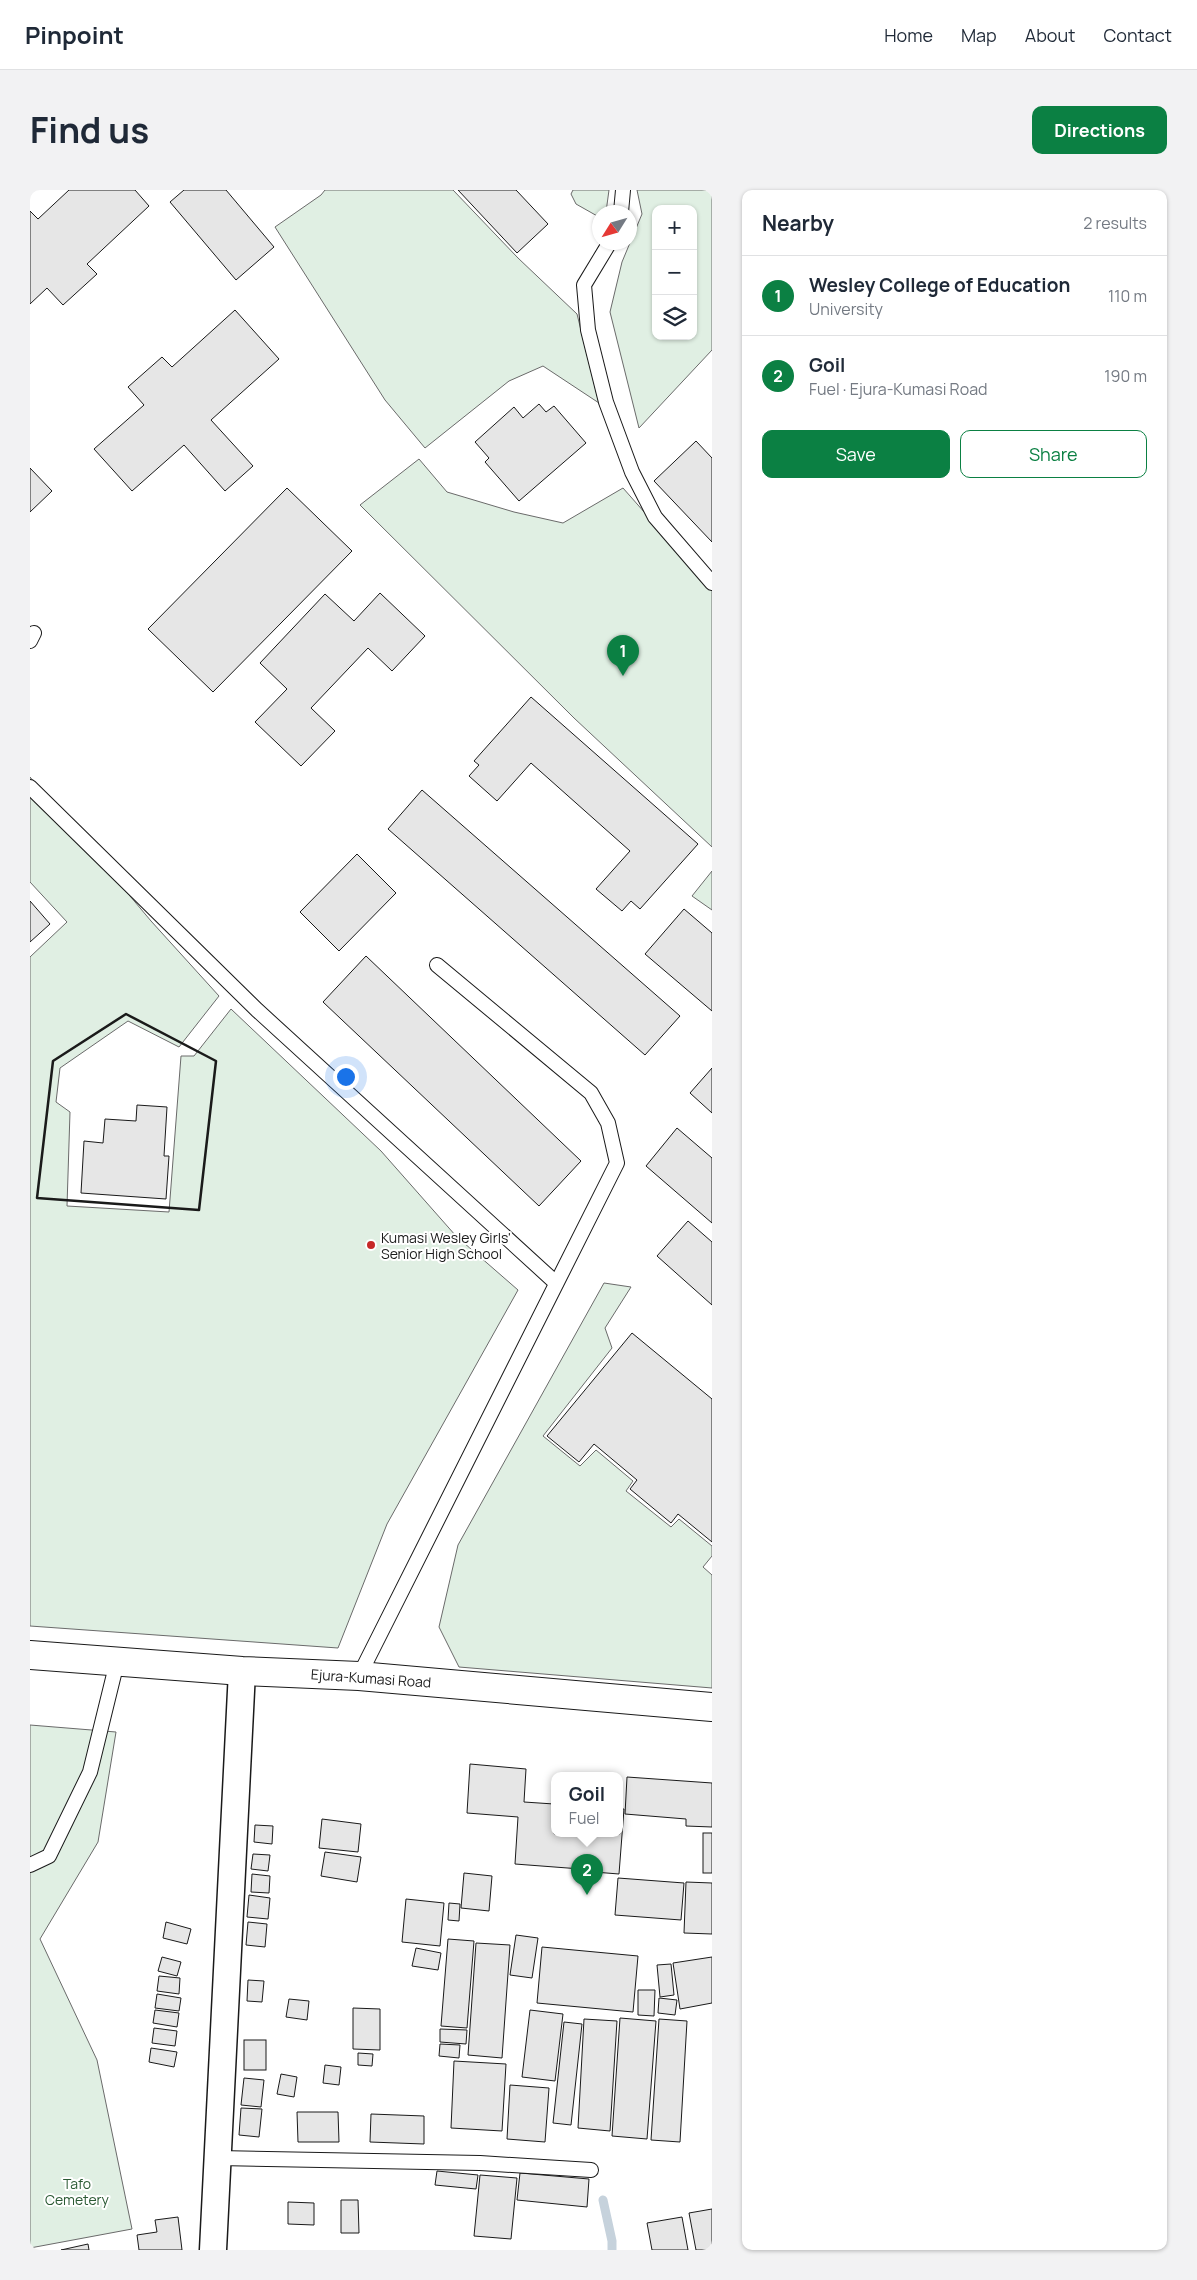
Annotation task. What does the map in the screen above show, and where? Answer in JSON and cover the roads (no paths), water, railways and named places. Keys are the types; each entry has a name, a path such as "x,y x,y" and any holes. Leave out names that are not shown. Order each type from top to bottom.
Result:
{"main road":[{"name":"Ejura-Kumasi Road","path":"30,1655 359,1676 712,1707"}],"street":[{"path":"213,2250 242,1670"}],"lane":[{"path":"622,205 623,190"},
{"path":"605,250 584,285 588,330 606,402 632,472 656,517 712,583"},
{"path":"30,787 257,1010 556,1283"},
{"path":"359,1676 617,1163 608,1123 591,1093 437,965"},
{"path":"30,1865 49,1856 90,1772 117,1662"},
{"path":"218,2158 480,2163 592,2170"}],"waterway":[{"path":"603,2200 612,2241 612,2250"}],"place":[{"name":"Wesley College of Education","path":"623,676"},
{"name":"Kumasi Wesley Girls' Senior High School","path":"371,1245"},
{"name":"Goil","path":"587,1895"}],"park label":[{"name":"Tafo Cemetery","path":"77,2192"}]}
